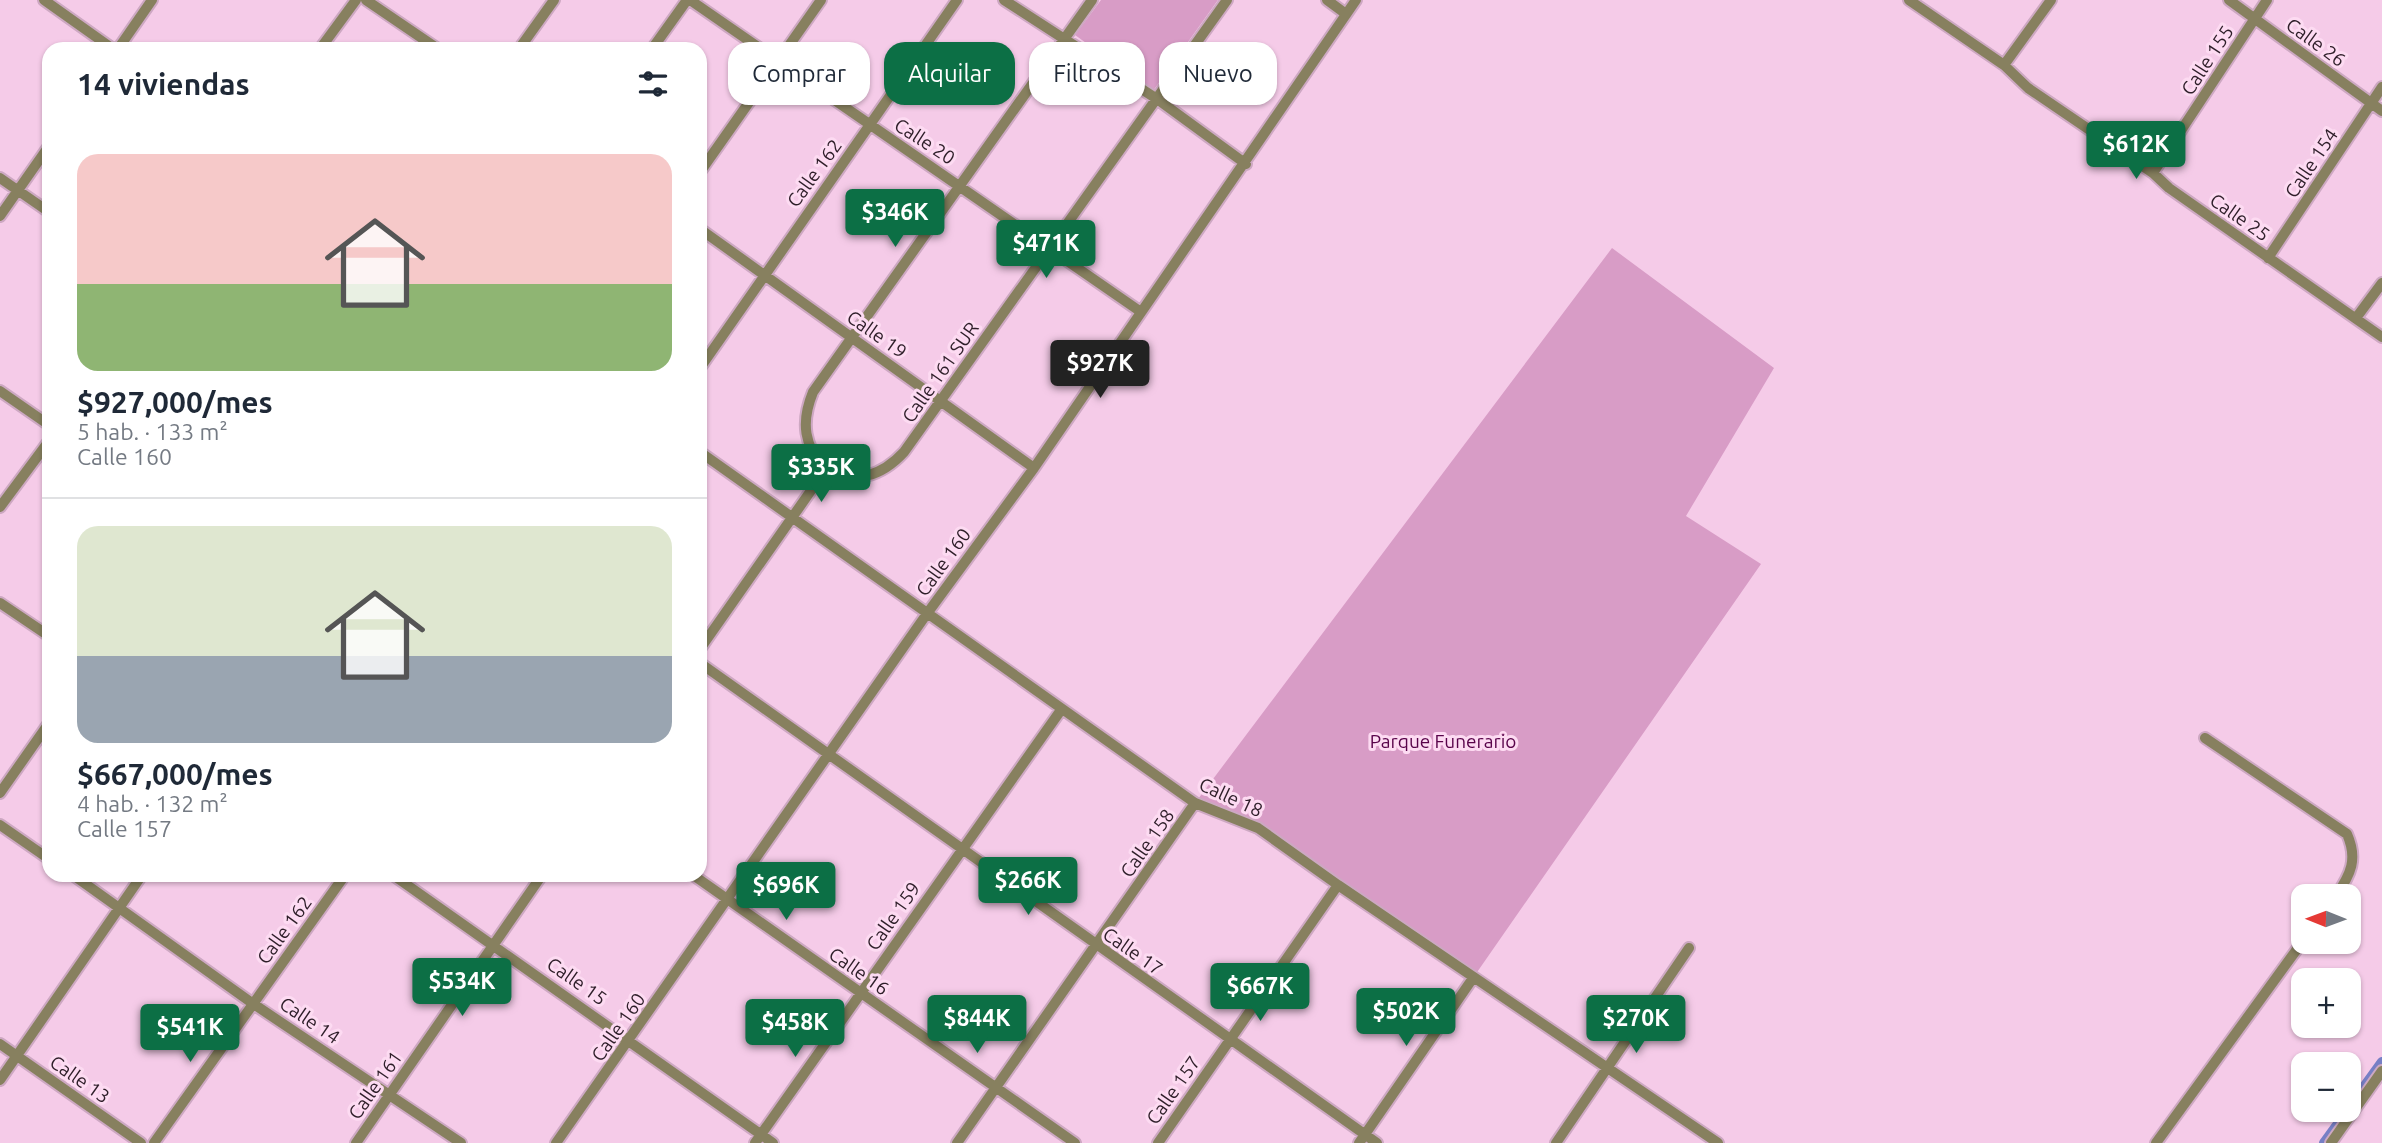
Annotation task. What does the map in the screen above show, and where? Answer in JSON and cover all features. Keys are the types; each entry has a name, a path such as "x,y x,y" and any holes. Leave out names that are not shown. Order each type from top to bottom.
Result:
{"street":[{"path":"44,0 105,42"},
{"path":"120,42 152,0"},
{"path":"325,42 356,0"},
{"path":"366,0 428,42"},
{"path":"524,42 554,0"},
{"path":"657,42 688,0"},
{"name":"Calle 20","path":"688,0 749,42"},
{"path":"793,42 821,0"},
{"name":"Calle 162","path":"707,358 957,0"},
{"path":"1004,0 1157,99 1246,164"},
{"path":"707,639 824,472 807,445 804,428 806,409 813,392 1092,0"},
{"name":"Calle 161 SUR","path":"824,472 852,477 876,476 890,468 942,400 1227,0"},
{"path":"1327,0 1346,14"},
{"name":"Calle 160","path":"556,1143 926,615 1034,468 1246,164 1356,0"},
{"name":"Calle 25","path":"1909,0 2004,65 2028,88 2153,173 2169,188 2382,337"},
{"path":"2004,65 2051,0"},
{"name":"Calle 26","path":"2229,0 2382,111"},
{"name":"Calle 155","path":"2153,173 2267,0"},
{"name":"Calle 154","path":"2268,258 2382,88"},
{"path":"707,162 749,105"},
{"name":"Calle 20","path":"839,105 960,185 1141,312"},
{"path":"0,216 42,156"},
{"path":"0,178 42,207"},
{"name":"Calle 19","path":"707,234 1034,468"},
{"path":"2356,318 2382,283"},
{"path":"0,391 42,420"},
{"path":"0,507 42,450"},
{"name":"Calle 18","path":"707,457 926,615 1195,803 1258,828 1473,978 1718,1143"},
{"path":"0,603 42,631"},
{"name":"Calle 17","path":"707,668 1229,1040 1362,1139 1377,1143"},
{"name":"Calle 159","path":"758,1139 1061,710"},
{"path":"0,793 42,733"},
{"path":"2205,738 2347,834 2354,859 2350,877 2345,884"},
{"name":"Calle 158","path":"957,1143 1195,803"},
{"path":"0,825 42,854"},
{"name":"Calle 14","path":"83,882 253,1003 461,1143"},
{"path":"0,1080 137,882"},
{"name":"Calle 162","path":"154,1143 340,882"},
{"name":"Calle 15","path":"403,882 630,1040 758,1139 773,1143"},
{"name":"Calle 161","path":"356,1143 537,882"},
{"name":"Calle 16","path":"703,882 1075,1143"},
{"name":"Calle 157","path":"1158,1143 1338,885"},
{"path":"1556,1143 1689,948"},
{"path":"2156,1143 2294,954"},
{"path":"1362,1139 1473,978"},
{"name":"Calle 13","path":"0,1044 141,1143"},
{"path":"2331,1143 2382,1071"}],"green space":[{"path":"1101,0 1218,0 1188,42 1159,42 1159,83 1153,91 1145,85 1145,42 1085,42 1075,35"},
{"name":"Parque Funerario","path":"1612,248 1774,368 1686,516 1761,564 1473,978 1266,826 1195,803"}],"waterway":[{"path":"2361,1091 2382,1062"},
{"path":"2324,1143 2339,1122"}]}
